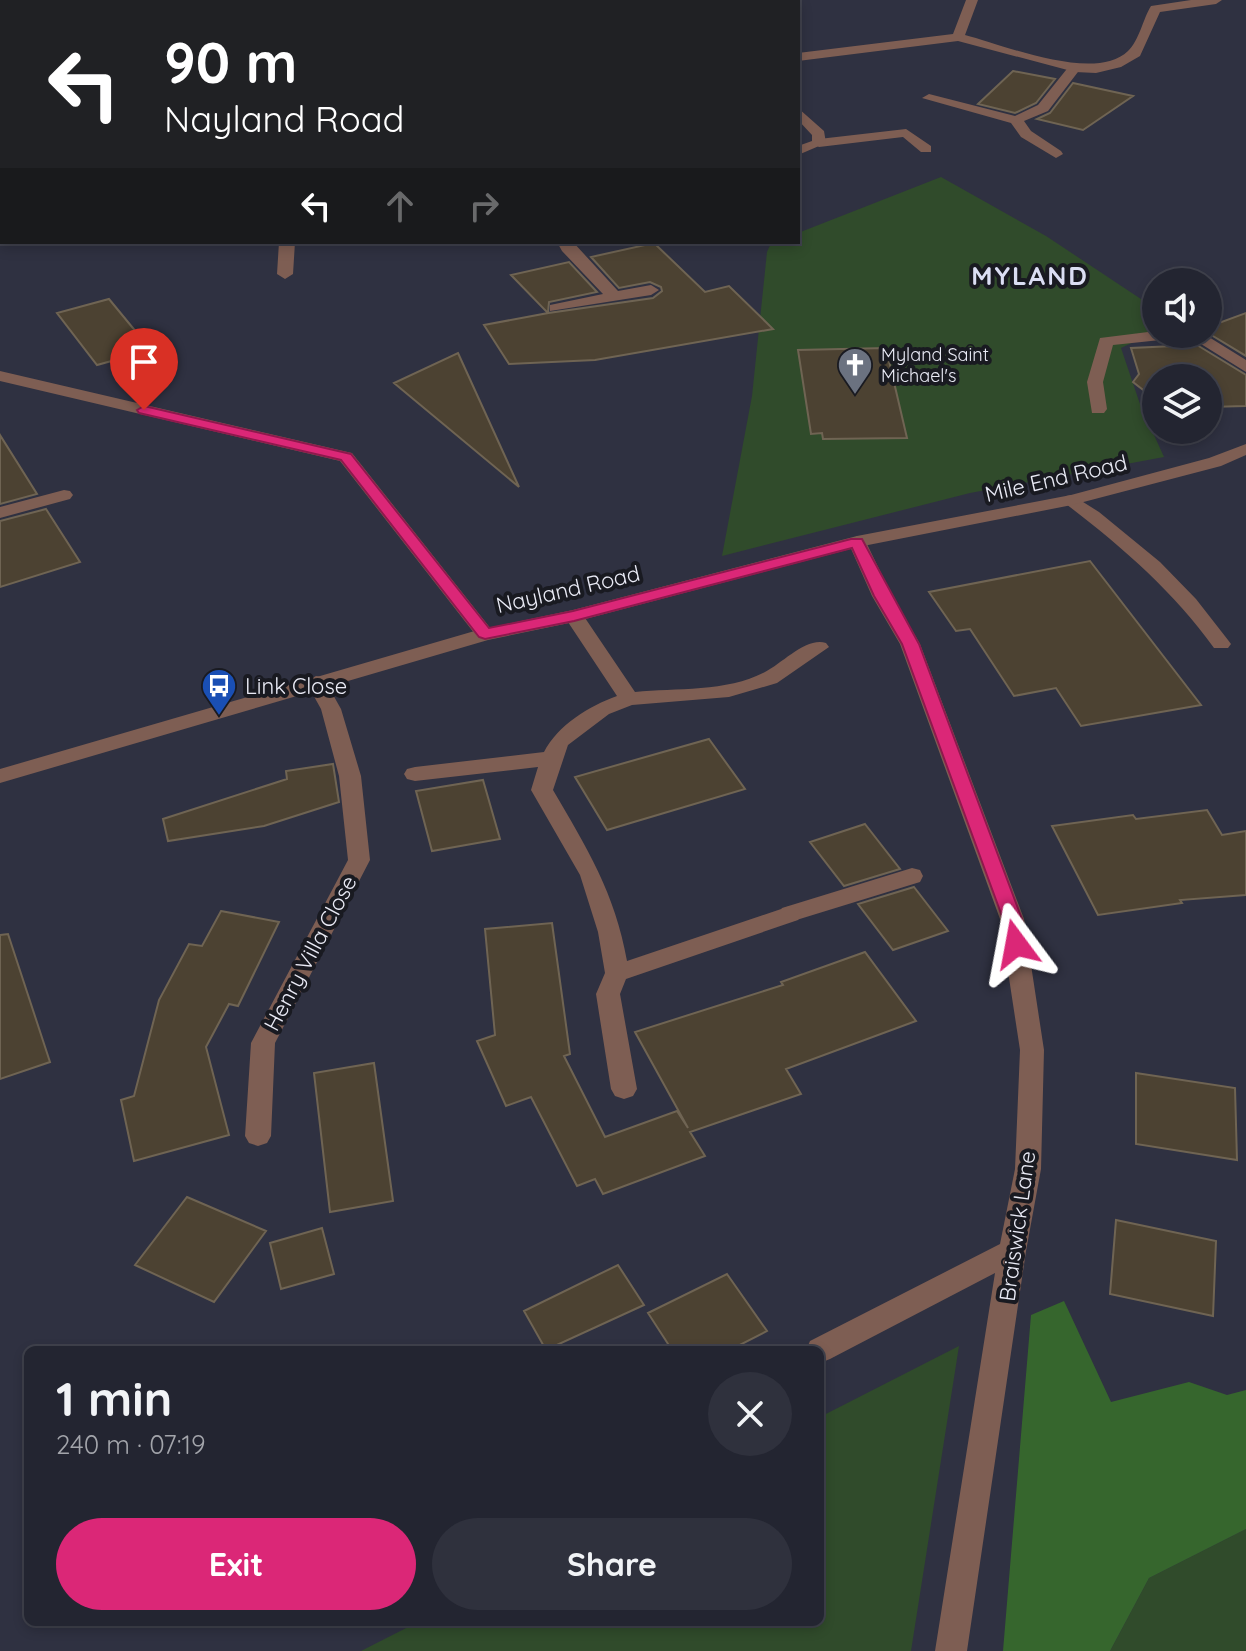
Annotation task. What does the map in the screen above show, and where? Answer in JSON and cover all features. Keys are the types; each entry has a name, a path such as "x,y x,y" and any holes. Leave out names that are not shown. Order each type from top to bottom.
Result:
{"street":[{"path":"958,37 972,0"},
{"path":"800,57 958,37 1075,68 1096,69 1116,64 1135,53 1155,9 1216,0"},
{"path":"929,98 1016,120 1043,108 1075,68"},
{"path":"800,114 819,134 819,143"},
{"path":"1016,120 1026,134 1056,154"},
{"path":"800,150 819,143 906,133 926,149"},
{"path":"285,274 287,244"},
{"path":"566,244 614,296"},
{"path":"556,308 651,290"},
{"path":"1098,409 1095,382 1106,341 1142,337"},
{"path":"1215,348 1246,367"},
{"path":"0,376 346,457 485,634"},
{"name":"Mile End Road","path":"921,532 1072,500 1215,462 1246,449"},
{"path":"0,513 64,495"},
{"path":"1072,500 1103,523 1198,610 1221,644"},
{"name":"Nayland Road","path":"1,774 485,634 574,616 857,542 921,532"},
{"name":"Braiswick Lane","path":"857,542 882,596 910,644 1012,919 1032,1050 1028,1169 1012,1251 990,1414 951,1651"},
{"path":"574,616 629,699"},
{"path":"624,1089 608,994 617,973 610,932 591,875 542,790 551,758 560,741 602,709 629,699 729,690 770,678 819,647"},
{"name":"Henry Villa Close","path":"258,1136 263,1043 359,860 350,776 331,709 316,682"},
{"path":"415,774 551,758"},
{"path":"617,973 912,876"},
{"path":"824,1348 1012,1251"}],"green space":[{"path":"941,177 1046,236 1142,300 1142,338 1121,348 1142,408 1142,444 1158,444 1164,457 970,493 722,556 752,396 767,252 771,244 800,244 800,232"},
{"path":"1064,1301 1111,1402 1189,1382 1227,1395 1246,1390 1246,1529 1149,1578 1110,1651 1003,1651 1031,1315"},
{"path":"959,1346 911,1651 361,1651 410,1626 824,1626 824,1415"},
{"path":"1246,1529 1246,1651 1110,1651 1149,1578"}],"building":[{"path":"1013,71 1055,79 1036,103 1015,113 978,104"},
{"path":"1073,83 1133,96 1083,130 1037,119 1050,113"},
{"path":"655,244 705,292 729,286 773,329 595,360 509,364 484,325 653,298 662,291 661,287 650,282 619,288 591,257"},
{"path":"569,262 597,292 549,302 548,313 511,275"},
{"path":"109,299 151,350 97,365 57,313"},
{"path":"1246,313 1246,356 1222,341 1222,322"},
{"name":"Myland Saint Michael's","path":"886,348 907,438 823,439 822,433 811,434 798,350"},
{"path":"1131,348 1202,348 1246,375 1246,406 1222,407 1222,364 1142,364 1142,389 1133,382 1139,374"},
{"path":"458,353 519,487 394,383"},
{"path":"0,435 37,494 0,504"},
{"path":"46,509 80,562 0,587 0,521"},
{"path":"1090,561 1201,705 1081,726 1056,688 1014,696 970,629 956,631 929,592"},
{"path":"709,739 745,789 607,830 575,777"},
{"path":"333,764 339,802 264,826 168,841 163,819 287,779 286,771"},
{"path":"483,780 500,839 432,851 416,791"},
{"path":"1207,810 1222,835 1246,831 1246,895 1180,900 1182,903 1098,915 1052,826 1133,815 1136,819"},
{"path":"865,824 900,869 844,886 810,842"},
{"path":"914,887 948,931 893,950 858,904"},
{"path":"221,911 279,922 238,1006 229,1004 206,1047 229,1135 134,1161 121,1100 134,1096 159,1000 189,944 202,946"},
{"path":"552,923 570,1054 564,1056 605,1137 677,1111 688,1128 635,1032 783,985 781,982 865,952 916,1021 786,1069 801,1094 690,1132 705,1156 603,1194 595,1179 577,1186 531,1097 506,1106 477,1041 495,1035 485,929"},
{"path":"8,934 50,1062 0,1079 0,935"},
{"path":"374,1063 393,1201 330,1212 314,1073"},
{"path":"1136,1073 1235,1088 1237,1160 1136,1144"},
{"path":"187,1197 266,1231 214,1302 135,1265"},
{"path":"1116,1220 1216,1241 1213,1316 1110,1294"},
{"path":"322,1228 334,1274 281,1289 270,1243"},
{"path":"618,1265 644,1305 555,1346 544,1346 524,1311"},
{"path":"727,1274 767,1331 738,1346 669,1346 648,1313"}],"place":[{"name":"Myland Saint Michael's","path":"855,396"},
{"name":"Link Close","path":"219,717"}],"district":[{"name":"MYLAND","path":"1030,276"}],"route":[{"path":"144,410 346,457 485,634 574,616 857,542 882,596 910,644 1012,919 1016,944"}]}
